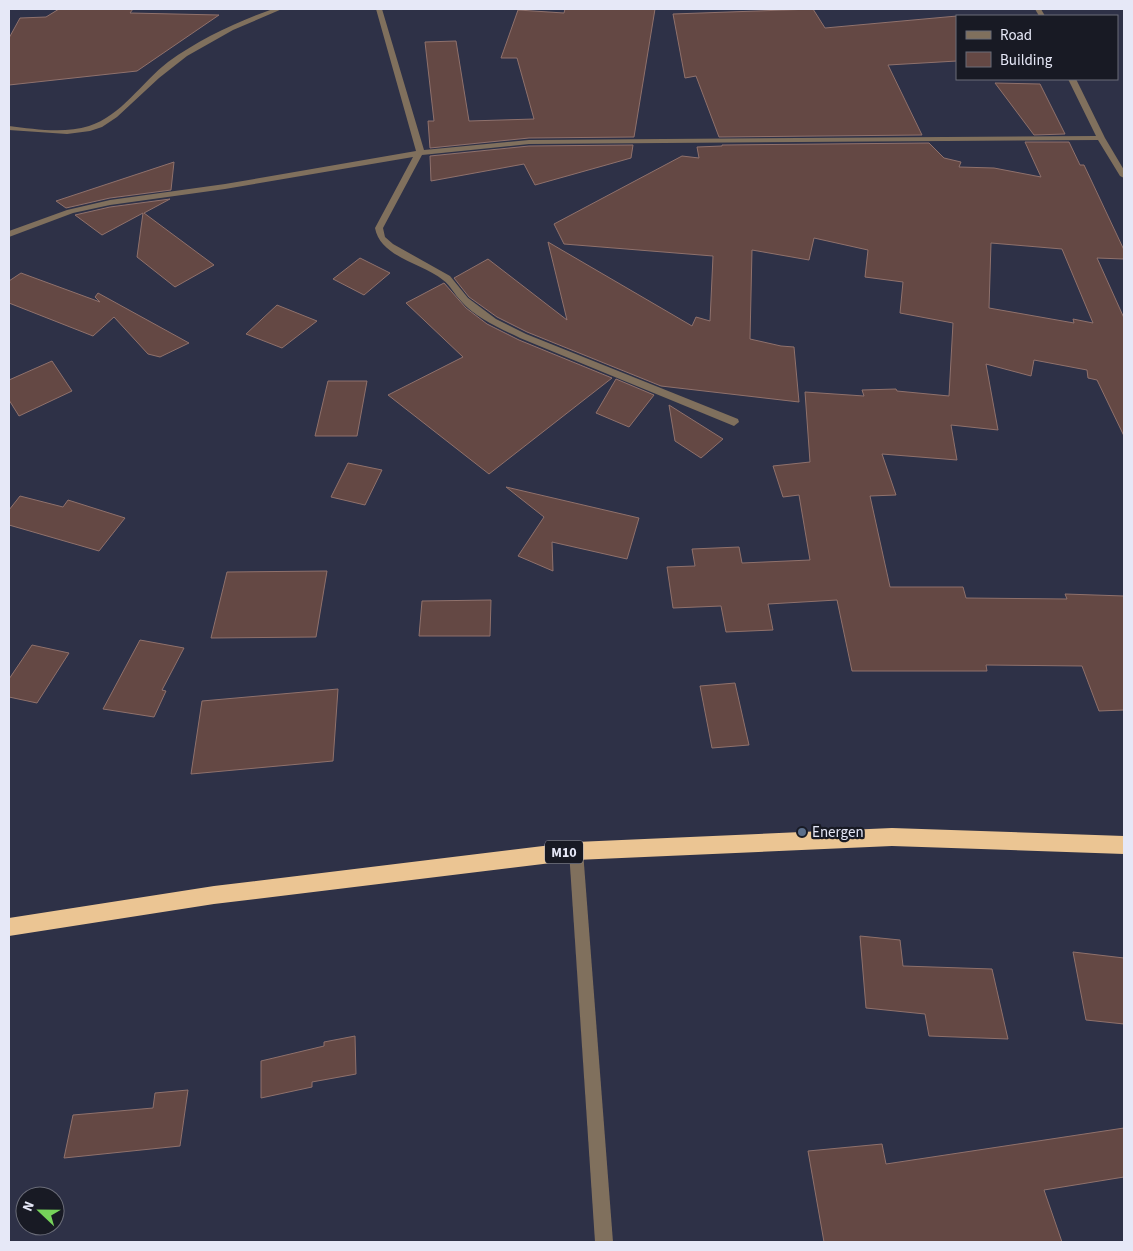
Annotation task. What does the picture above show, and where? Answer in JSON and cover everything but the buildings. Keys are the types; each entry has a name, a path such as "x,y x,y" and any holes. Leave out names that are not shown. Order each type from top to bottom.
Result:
{"highway":[{"name":"M10","path":"9,927 214,895 576,851 892,837 1124,846"}],"street":[{"path":"9,128 49,132 98,126 108,120 157,75 194,47 242,22 279,9"},
{"path":"379,9 420,152 380,228 381,238 390,246 446,278 465,300 493,321 523,336 734,422"},
{"path":"1072,80 1101,138 1124,176"},
{"path":"9,234 57,216 91,206 242,184 420,152 492,144 528,142 1101,138"},
{"path":"576,851 604,1242"}],"place":[{"name":"Energen","path":"802,832"}]}
